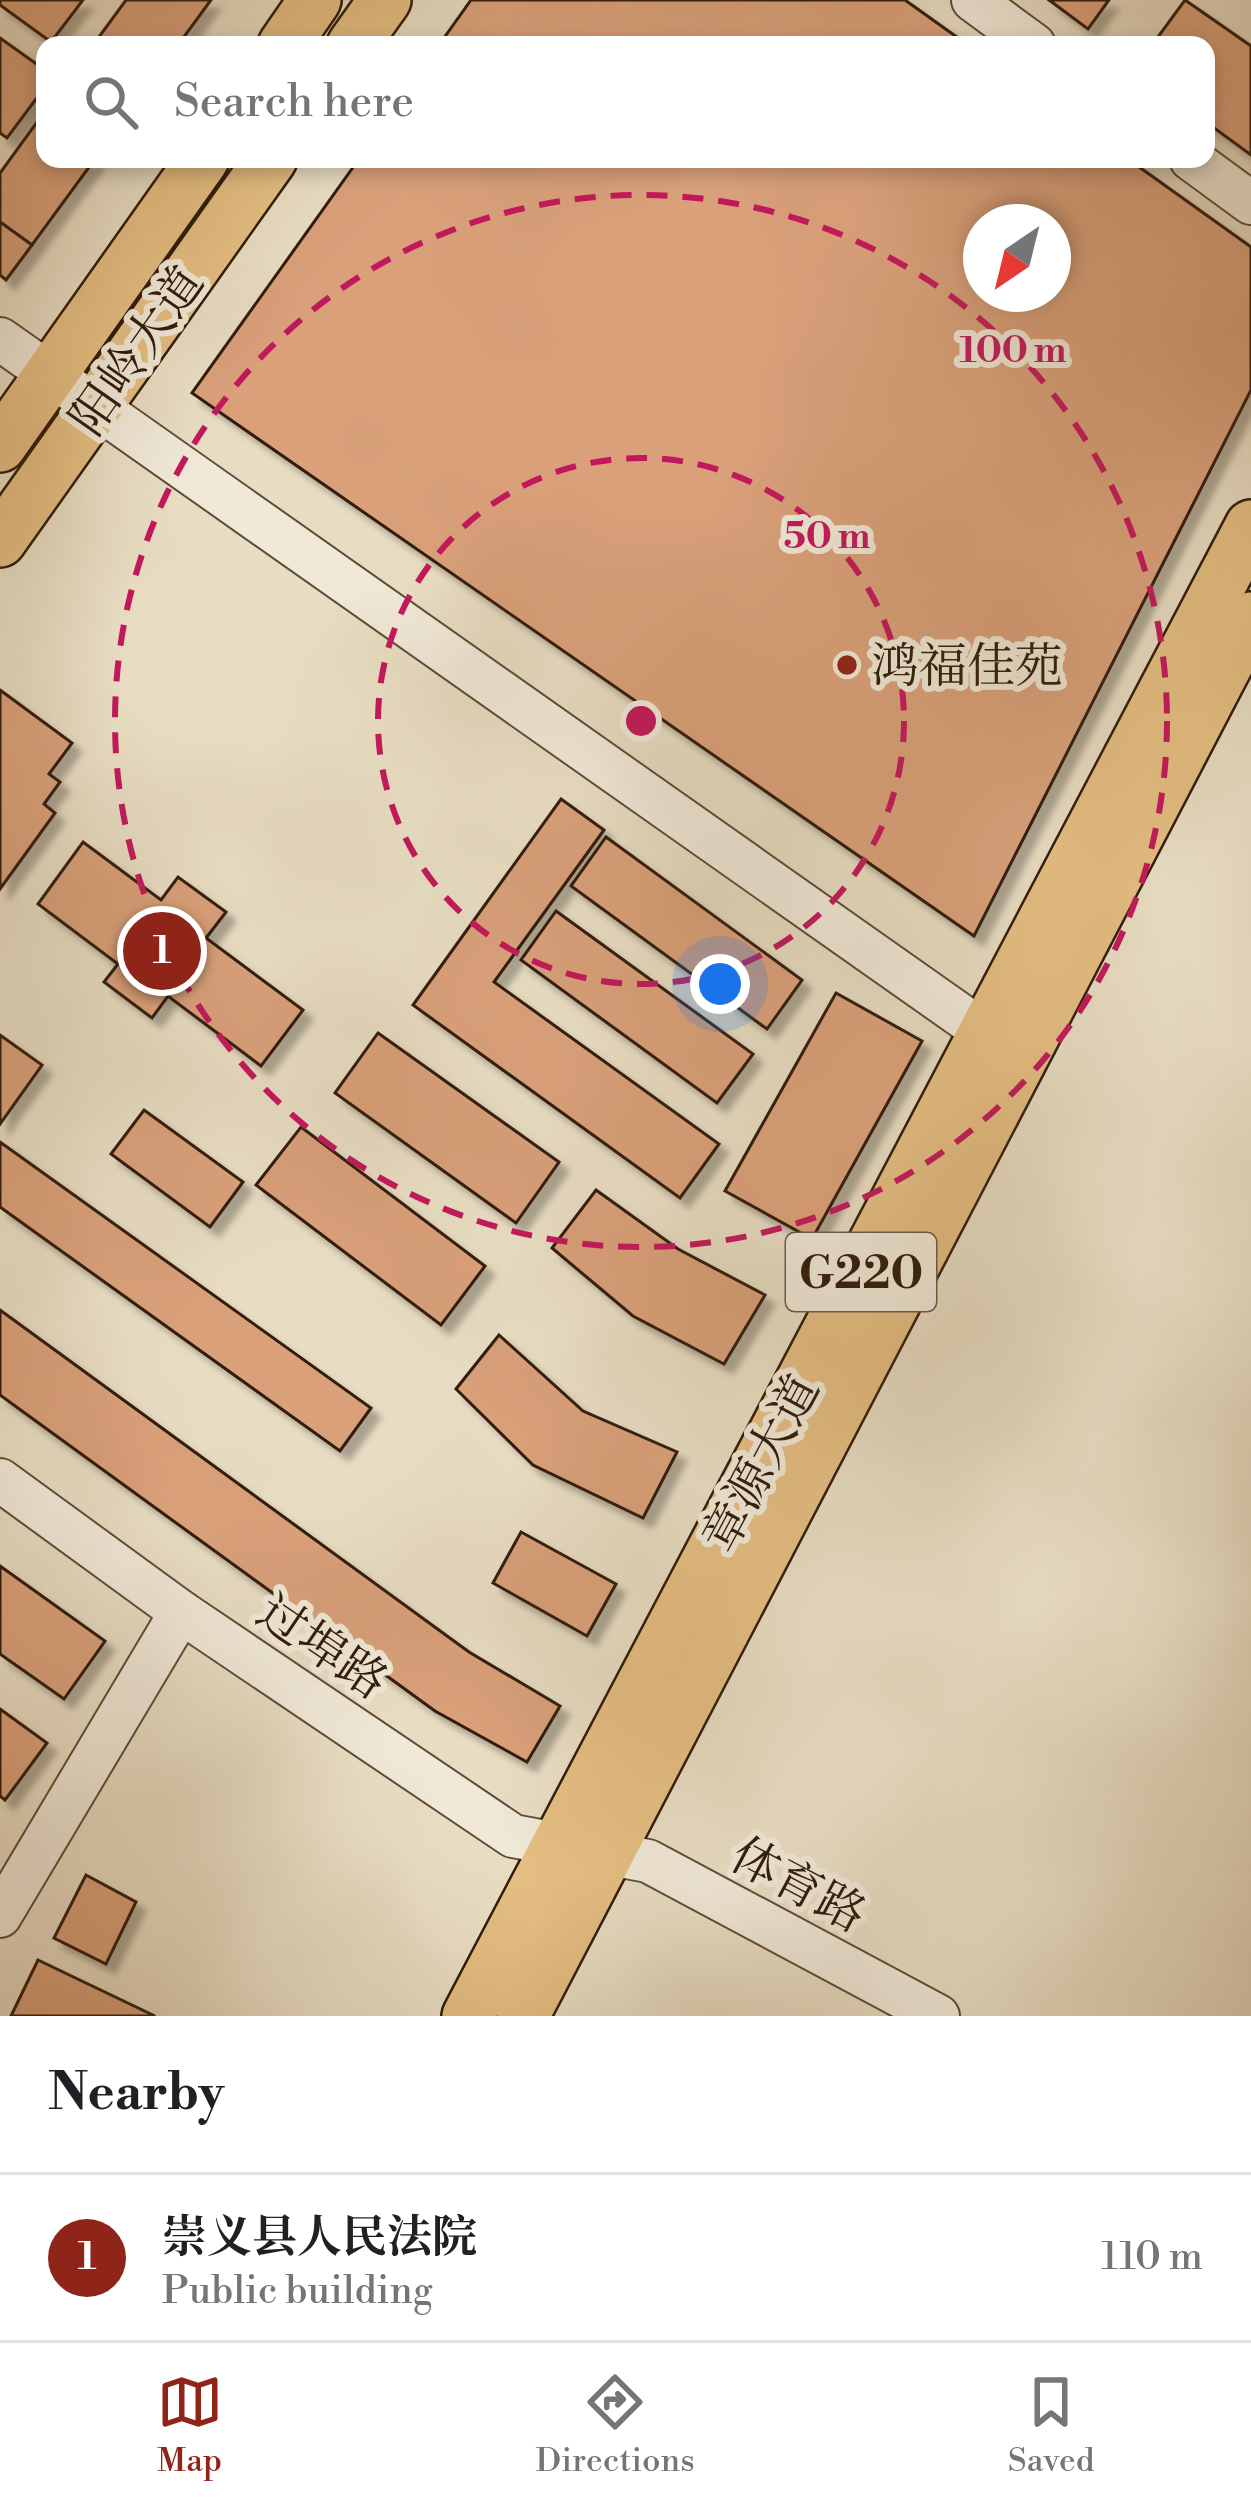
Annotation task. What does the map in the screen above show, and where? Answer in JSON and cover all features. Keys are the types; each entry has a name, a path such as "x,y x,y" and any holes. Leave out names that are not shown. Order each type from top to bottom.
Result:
{"main road":[{"path":"290,36 315,0"},
{"path":"359,36 385,0"},
{"name":"阳岭大道","path":"0,446 197,168"},
{"name":"阳岭大道","path":"0,541 266,168"},
{"name":"章源大道","path":"1006,1043 1251,526"},
{"name":"章源大道","path":"468,2016 584,1848 1006,1043 1251,618"},
{"name":"章源大道","path":"523,2016 584,1848"}],"street":[{"path":"973,0 1022,36"},
{"path":"1203,168 1251,203"},
{"path":"0,339 1006,1043"},
{"name":"过埠路","path":"0,1480 181,1612 514,1836 584,1848"},
{"path":"0,1916 181,1612"},
{"name":"体育路","path":"584,1848 648,1861 938,2016"}],"building":[{"path":"0,0 83,0 56,36 43,36 0,5"},
{"path":"126,0 211,0 185,36 100,36"},
{"path":"471,0 905,0 955,36 445,36"},
{"path":"1049,0 1109,0 1088,29"},
{"path":"1185,0 1251,46 1251,155 1215,129 1215,36 1159,36"},
{"path":"0,38 36,64 36,99 7,138 0,133"},
{"path":"36,123 36,168 88,168 32,245 0,222 0,173"},
{"name":"鸿福佳苑","path":"353,168 1141,168 1251,247 1251,390 974,936 192,393"},
{"path":"0,222 32,245 6,280 0,275"},
{"path":"0,690 72,743 49,774 60,782 44,804 55,813 0,889"},
{"path":"561,799 604,830 494,982 719,1144 680,1198 413,1005"},
{"path":"606,837 802,980 767,1029 571,886"},
{"path":"83,842 161,900 178,877 226,912 206,938 303,1010 261,1066 168,996 152,1018 104,982 118,964 38,904"},
{"path":"556,911 753,1054 717,1103 521,960"},
{"path":"836,993 922,1041 812,1239 725,1191"},
{"path":"378,1033 559,1162 516,1223 335,1093"},
{"path":"0,1035 42,1065 0,1124"},
{"path":"144,1110 243,1182 210,1227 111,1154"},
{"path":"301,1127 485,1266 441,1325 256,1185"},
{"path":"0,1142 371,1408 340,1451 0,1207"},
{"path":"596,1190 678,1249 765,1295 724,1364 633,1316 552,1248"},
{"path":"0,1310 469,1652 560,1706 527,1762 435,1711 0,1395"},
{"path":"499,1335 583,1411 677,1452 643,1518 533,1465 456,1389"},
{"path":"521,1532 616,1584 587,1636 493,1583"},
{"path":"0,1566 105,1641 64,1699 0,1654"},
{"path":"0,1709 47,1743 5,1800 0,1796"},
{"path":"86,1875 136,1902 106,1964 54,1938"},
{"path":"38,1960 155,2016 11,2016"}],"place":[{"name":"鸿福佳苑","path":"847,665"},
{"name":"崇义县人民法院","path":"162,951"}]}
